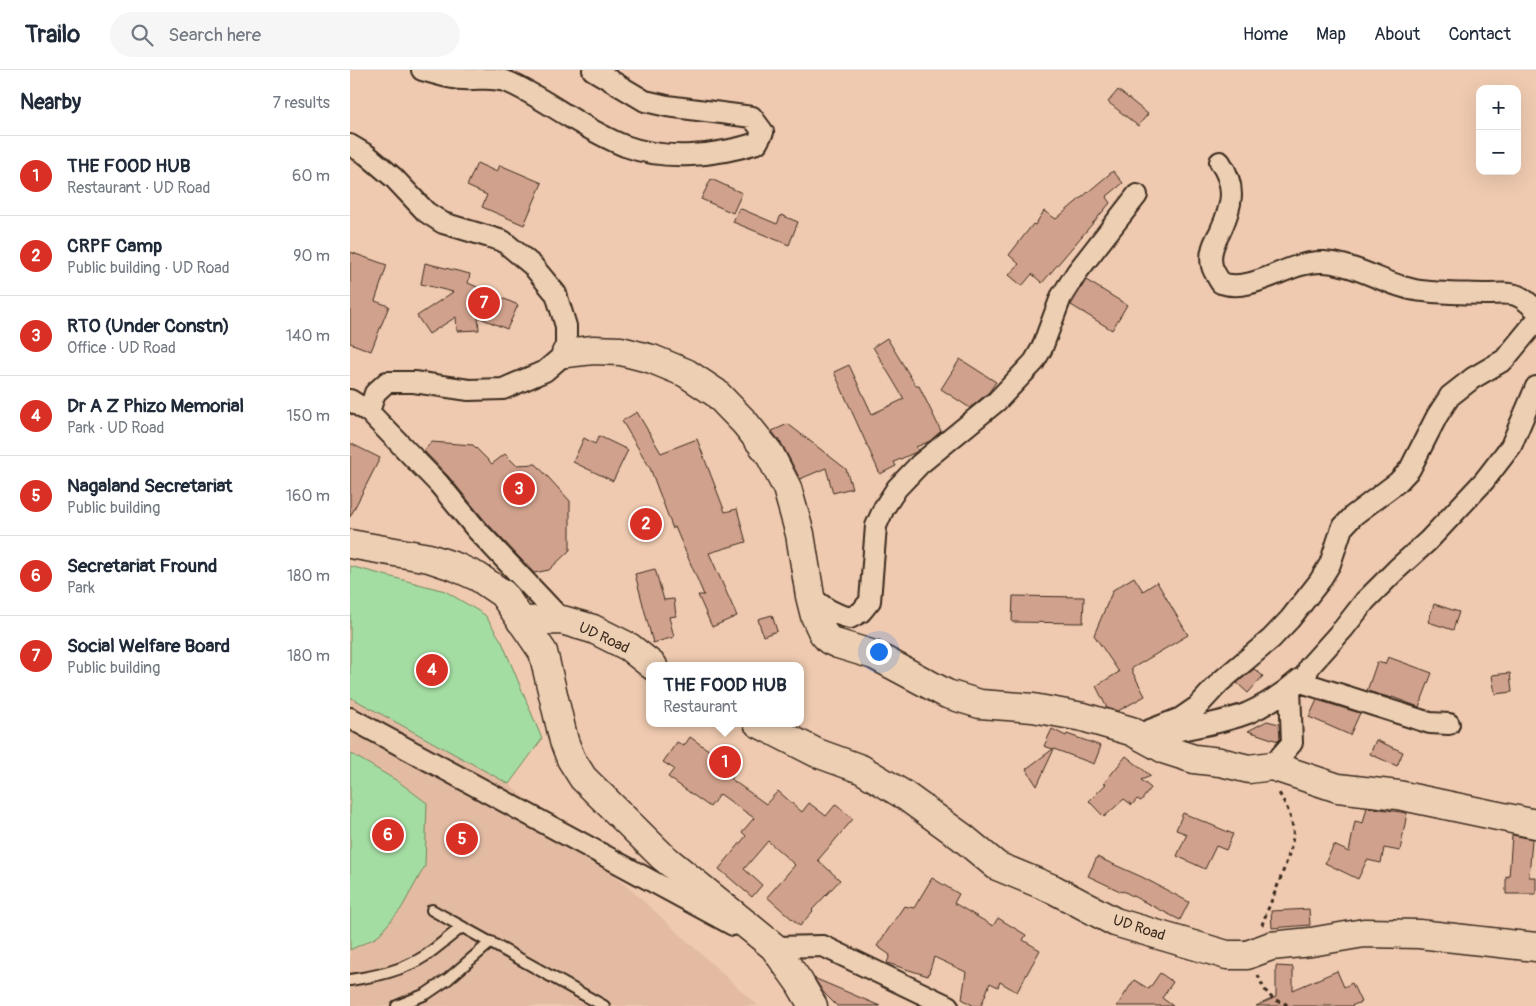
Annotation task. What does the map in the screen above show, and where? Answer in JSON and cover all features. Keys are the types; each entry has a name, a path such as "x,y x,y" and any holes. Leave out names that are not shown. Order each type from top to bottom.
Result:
{"main road":[{"path":"566,353 593,350 621,351 652,359 686,373 716,393 745,423 769,453 787,488 800,534 815,616 823,633 829,640 874,656 948,694 980,704 1033,708 1137,729 1166,750 1194,759 1220,762 1249,769 1275,779 1398,795 1536,824"},
{"path":"350,544 429,558 478,577 503,594 542,652 564,741 570,759 583,778 663,857 774,947 799,982 813,1006"},
{"name":"UD Road","path":"521,621 562,620 593,629 628,647 648,662"},
{"name":"UD Road","path":"766,727 818,753 861,770 911,800 962,837 997,866 1053,889 1115,922 1227,955 1248,955 1271,946 1311,942 1364,933 1419,934 1536,947"}],"street":[{"path":"422,70 462,80 491,78 505,81 526,90 607,138 626,146 658,154 693,155 743,148 757,143 762,132 752,117 667,106 645,101 594,70"},
{"path":"350,145 367,155 394,178 426,212 443,223 503,241 532,265 556,294 566,326 566,353 545,371 503,389 469,390 414,382 387,382 375,393 369,412"},
{"path":"1220,162 1227,172 1232,194 1223,226 1211,250 1212,267 1221,283 1230,286 1245,284 1306,263 1324,262 1414,289 1448,293 1504,293 1517,295 1536,310"},
{"path":"810,596 825,609 837,615 850,618 860,612 870,601 876,526 884,508 897,488 920,464 997,401 1034,362 1042,348 1061,297 1077,272 1137,195"},
{"path":"1137,729 1181,718 1197,707 1220,682 1290,619 1326,570 1342,528 1354,515 1375,501 1410,469 1437,416 1450,396 1473,378 1504,360 1536,321"},
{"path":"1137,729 1176,731 1247,713 1297,685 1309,667 1365,602 1428,541 1484,481 1511,446 1536,387"},
{"path":"350,400 369,412 439,484 477,530 562,620"},
{"path":"1297,685 1430,723 1449,724"},
{"path":"1275,779 1292,743 1297,685"},
{"path":"350,718 774,947 822,946 948,1006"}],"lane":[{"path":"432,910 604,1006"},
{"path":"350,980 376,976 398,969 424,956 462,927"},
{"path":"397,1006 426,994 448,979 491,942"}],"path":[{"path":"1275,779 1289,809 1294,831 1289,853 1257,940 1248,955 1265,990 1276,1001 1286,1003 1289,1006"}],"shaded area":[{"path":"350,697 509,784 637,895 758,1006 350,1006"}],"green space":[{"path":"350,566 445,591 485,615 502,642 542,739 509,784 350,697"},
{"path":"350,753 399,782 427,803 425,866 401,909 377,937 350,950"}],"building":[{"path":"1118,90 1148,114 1138,126 1108,102"},
{"path":"477,163 497,172 500,165 542,183 524,225 482,207 487,195 467,186"},
{"path":"1113,171 1123,183 1106,197 1110,203 1042,283 1032,274 1022,286 1009,275 1019,264 1009,255 1033,224 1035,225 1044,211 1056,219"},
{"path":"711,179 742,193 733,213 701,199"},
{"path":"739,208 777,224 781,215 798,222 789,245 733,222"},
{"path":"350,252 387,265 375,301 389,306 371,351 350,343"},
{"path":"425,263 470,274 468,283 518,305 507,329 478,317 479,330 457,331 456,317 429,334 417,316 453,292 421,284"},
{"path":"1086,280 1127,305 1112,330 1071,305"},
{"path":"887,338 916,386 919,386 941,431 930,441 916,447 918,451 894,462 896,466 880,474 834,372 849,365 872,414 904,399 873,347"},
{"path":"960,359 996,382 989,392 970,408 941,389"},
{"path":"637,412 661,453 697,439 725,512 737,509 746,542 709,553 737,616 712,627 698,595 704,595 675,527 673,529 650,468 622,421"},
{"path":"788,424 846,469 852,488 833,493 826,468 800,479 783,446 772,431"},
{"path":"599,436 628,450 613,481 573,462 584,438 595,444"},
{"path":"431,442 473,445 492,464 505,454 516,465 536,464 570,501 570,550 549,570 534,573 424,451"},
{"path":"350,443 380,458 350,517"},
{"path":"655,569 664,600 674,599 676,616 669,617 674,637 653,643 635,574"},
{"path":"1134,577 1143,591 1157,582 1188,635 1131,669 1145,696 1118,711 1107,708 1096,686 1119,672 1094,635 1113,590"},
{"path":"1013,596 1084,597 1083,623 1012,622"},
{"path":"1434,604 1459,612 1453,630 1428,622"},
{"path":"772,615 777,631 763,636 758,619"},
{"path":"1388,657 1432,673 1419,707 1392,697 1367,691 1377,662 1385,664"},
{"path":"1254,669 1263,676 1248,693 1237,683"},
{"path":"1510,673 1512,692 1495,694 1492,675"},
{"path":"1317,700 1360,713 1350,735 1309,717"},
{"path":"1267,721 1279,724 1280,739 1278,741 1248,731"},
{"path":"1052,729 1066,736 1067,734 1101,746 1094,764 1054,749 1037,786 1026,769 1053,749 1044,746"},
{"path":"690,737 737,770 731,779 766,804 778,791 802,812 809,803 826,816 836,804 853,819 818,860 840,880 800,926 767,897 795,865 768,841 744,869 762,885 752,897 719,869 746,836 742,832 754,818 720,794 710,807 668,777 674,769 663,762 677,742 684,746"},
{"path":"1376,740 1403,752 1397,766 1370,754"},
{"path":"1126,756 1151,776 1141,780 1151,788 1141,801 1137,799 1132,805 1124,799 1104,817 1089,801 1106,784 1104,783"},
{"path":"1367,807 1407,813 1400,851 1384,848 1381,863 1367,860 1358,879 1325,863 1334,845 1349,852 1355,821 1363,823"},
{"path":"1183,813 1233,834 1226,850 1216,846 1205,869 1177,856 1187,834 1176,830"},
{"path":"1512,835 1532,839 1529,877 1536,877 1536,894 1506,894 1506,876 1509,877"},
{"path":"1097,857 1142,877 1189,902 1180,920 1123,891 1088,876"},
{"path":"932,878 959,894 954,903 993,926 998,918 1026,935 1023,940 1040,950 1017,992 1000,982 998,987 990,983 981,1006 974,1006 962,999 966,972 934,957 928,976 887,963 890,955 877,946 904,906 914,908"},
{"path":"1309,909 1310,925 1272,928 1271,911"},
{"path":"1276,966 1293,967 1293,990 1337,971 1344,987 1352,983 1361,1002 1351,1006 1256,1006 1276,997"},
{"path":"1160,973 1173,982 1162,998 1173,1006 1117,1006 1134,980 1149,989"},
{"path":"814,978 880,1006 837,1006 824,993"}],"place":[{"name":"Social Welfare Board","path":"484,303"},
{"name":"RTO (Under Constn)","path":"519,489"},
{"name":"CRPF Camp","path":"646,524"},
{"name":"Dr A Z Phizo Memorial","path":"432,670"},
{"name":"THE FOOD HUB","path":"725,762"},
{"name":"Secretariat Fround","path":"388,835"},
{"name":"Nagaland Secretariat","path":"462,839"}]}
